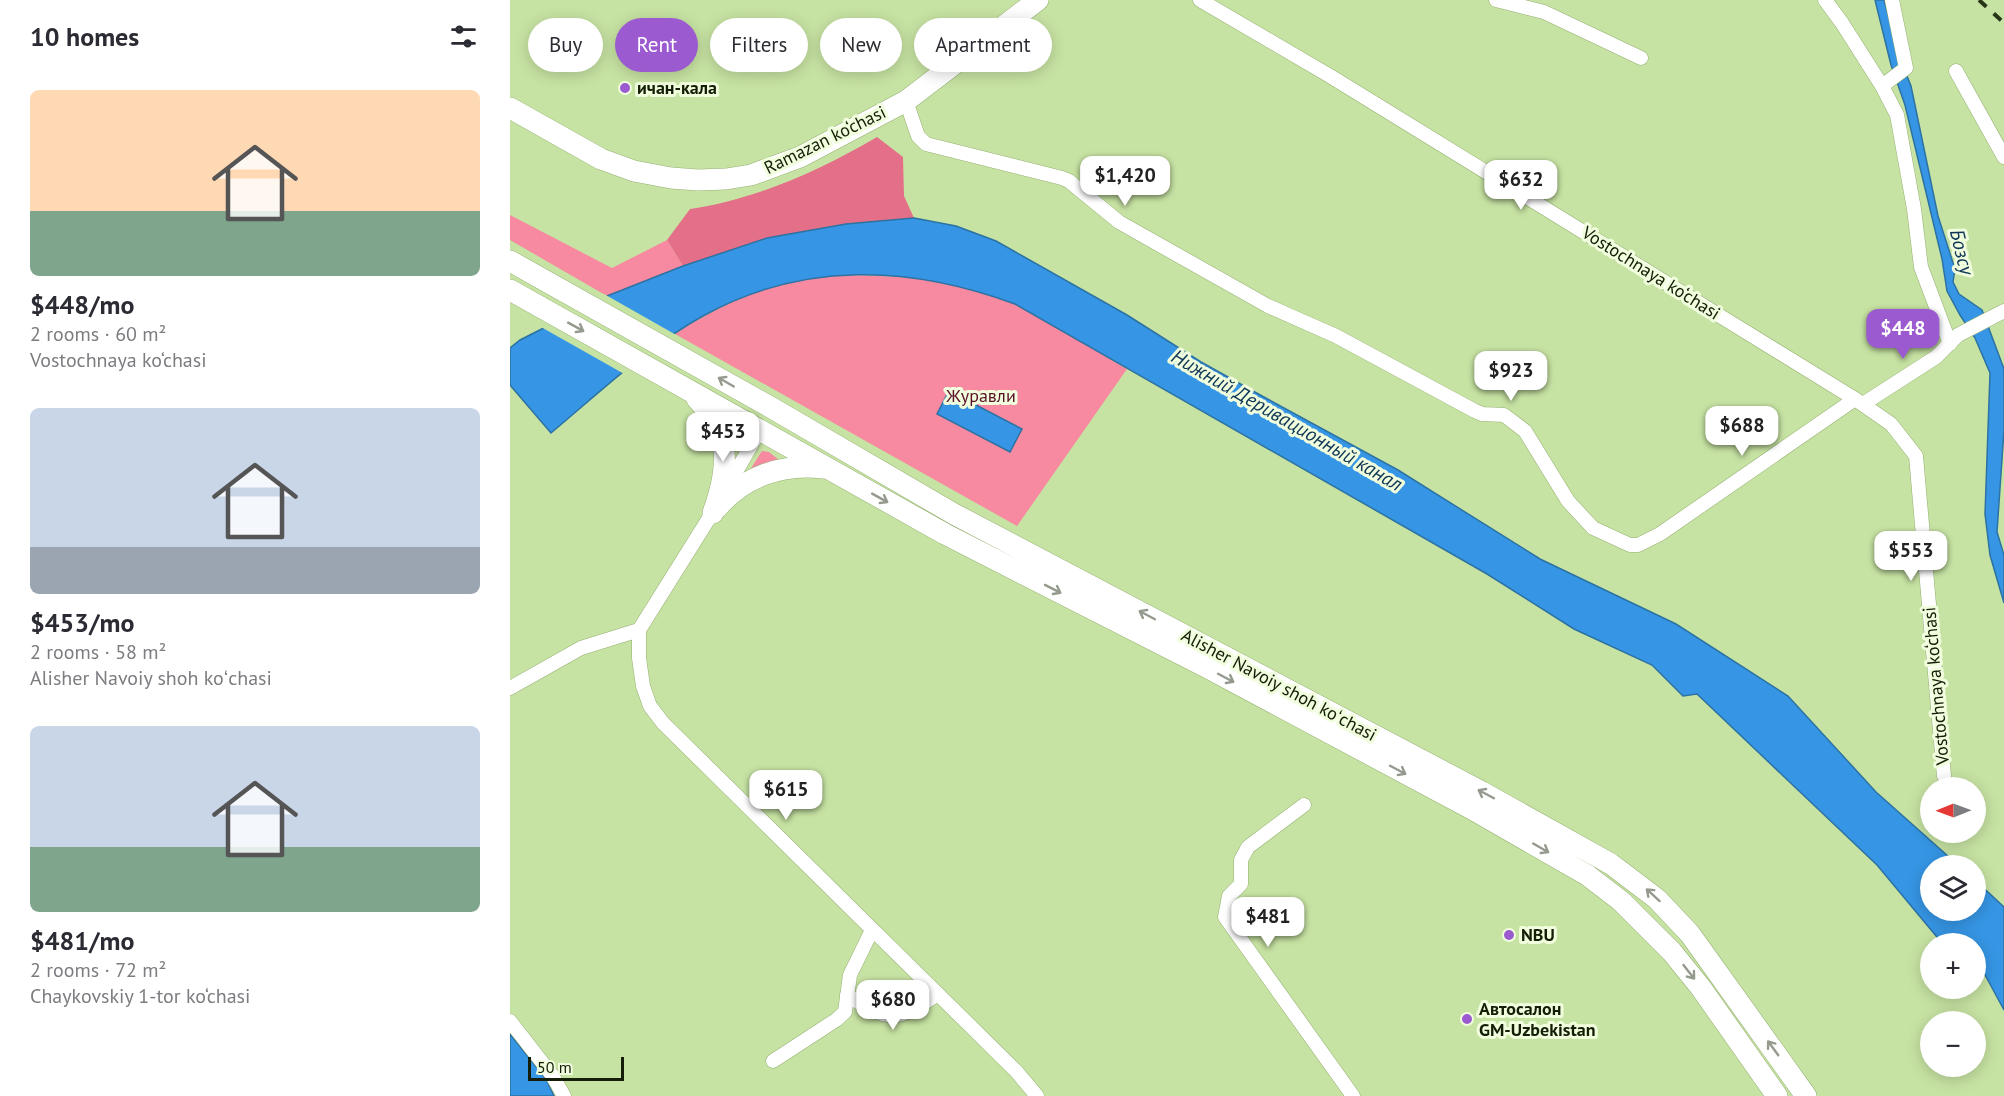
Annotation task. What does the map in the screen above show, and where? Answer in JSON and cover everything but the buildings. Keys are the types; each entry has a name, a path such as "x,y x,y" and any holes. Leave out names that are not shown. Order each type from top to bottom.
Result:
{"main road":[{"name":"Ramazan ko‘chasi","path":"513,114 551,131 601,159 634,171 678,179 726,179 751,175 788,162 906,101 1038,0"},
{"name":"Alisher Navoiy shoh koʻchasi","path":"510,261 681,356 954,514 1472,787 1611,864 1657,899 1690,934 1806,1096"},
{"name":"Alisher Navoiy shoh koʻchasi","path":"518,295 945,534 1208,668 1398,769 1587,875 1628,906 1672,952 1701,988 1777,1096"},
{"path":"677,384 705,406 723,440 726,453 725,471 721,492 713,513"},
{"path":"760,430 772,408"},
{"path":"713,513 733,491 761,475 802,467 829,469"}],"street":[{"name":"Vostochnaya ko‘chasi","path":"1200,0 1330,75 1859,401 1892,424 1916,456 1944,776"},
{"path":"1496,0 1544,12 1641,58"},
{"path":"1825,0 1882,86 1898,119 1922,267 1954,339"},
{"path":"1882,86 1906,68 1892,0"},
{"path":"1956,71 2004,157"},
{"path":"906,101 918,136 926,144 1069,181 1119,222 1268,306 1336,336 1475,411 1508,417 1532,440 1568,501 1589,524 1630,545 1645,542 1660,534 1859,401 1936,357 1954,339 2004,311"},
{"path":"760,430 713,513 639,630 639,658 643,686 650,706 663,723 1017,1071 1036,1096"},
{"path":"510,688 581,648 639,630"},
{"path":"1304,805 1248,847 1241,860 1241,884 1229,896 1226,916 1353,1096"},
{"path":"772,1061 837,1020 845,1012 850,975 872,930"},
{"path":"847,994 871,1010 885,1016 899,1015 920,1006 938,994"},
{"path":"510,1021 552,1075 564,1096"}],"green space":[{"path":"510,215 612,268 667,240 683,266 607,296 510,240"},
{"name":"Журавли","path":"833,275 903,277 949,283 993,295 1043,319 1127,369 1017,526 675,334 713,312 750,295 790,283"},
{"path":"762,451 769,452 779,460 748,473"}],"shaded area":[{"path":"877,137 903,157 904,196 914,218 842,225 767,238 683,266 667,240 690,209 739,198 787,182"}],"water":[{"name":"Бозсу","path":"1875,0 1884,0 1901,61 1911,86 1938,216 1955,269 1953,282 1959,294 1982,310 2004,369 2004,430 1997,532 2004,555 2004,603 1990,555 1985,514 1990,373 1975,338 1947,291 1942,259 1905,105 1891,65"},
{"name":"Нижний Деривационный канал","path":"914,218 956,226 996,241 1127,315 1201,362 1398,470 1540,559 1676,624 1788,696 1876,792 1920,831 1920,843 1933,843 1947,855 1920,855 1920,917 1877,865 1697,694 1683,696 1652,665 1574,629 1487,574 1015,304 976,291 896,276 857,275 818,278 779,285 741,298 682,328 643,356 551,433 510,385 510,348 520,340 607,296 683,266 767,238 846,224"},
{"path":"949,391 1022,429 1010,452 937,414"},
{"path":"1986,890 2004,907 2004,1010 1986,977 1986,933 1934,933 1924,921 1986,921"},
{"path":"510,1034 546,1079 554,1096 510,1096"}],"pier":[{"path":"604,294 678,336 626,375 541,327"}],"railway":[{"path":"1979,0 2004,23"}],"place":[{"name":"ичан-кала","path":"625,88"},
{"name":"NBU","path":"1509,935"},
{"name":"Автосалон GM-Uzbekistan","path":"1467,1019"}]}
